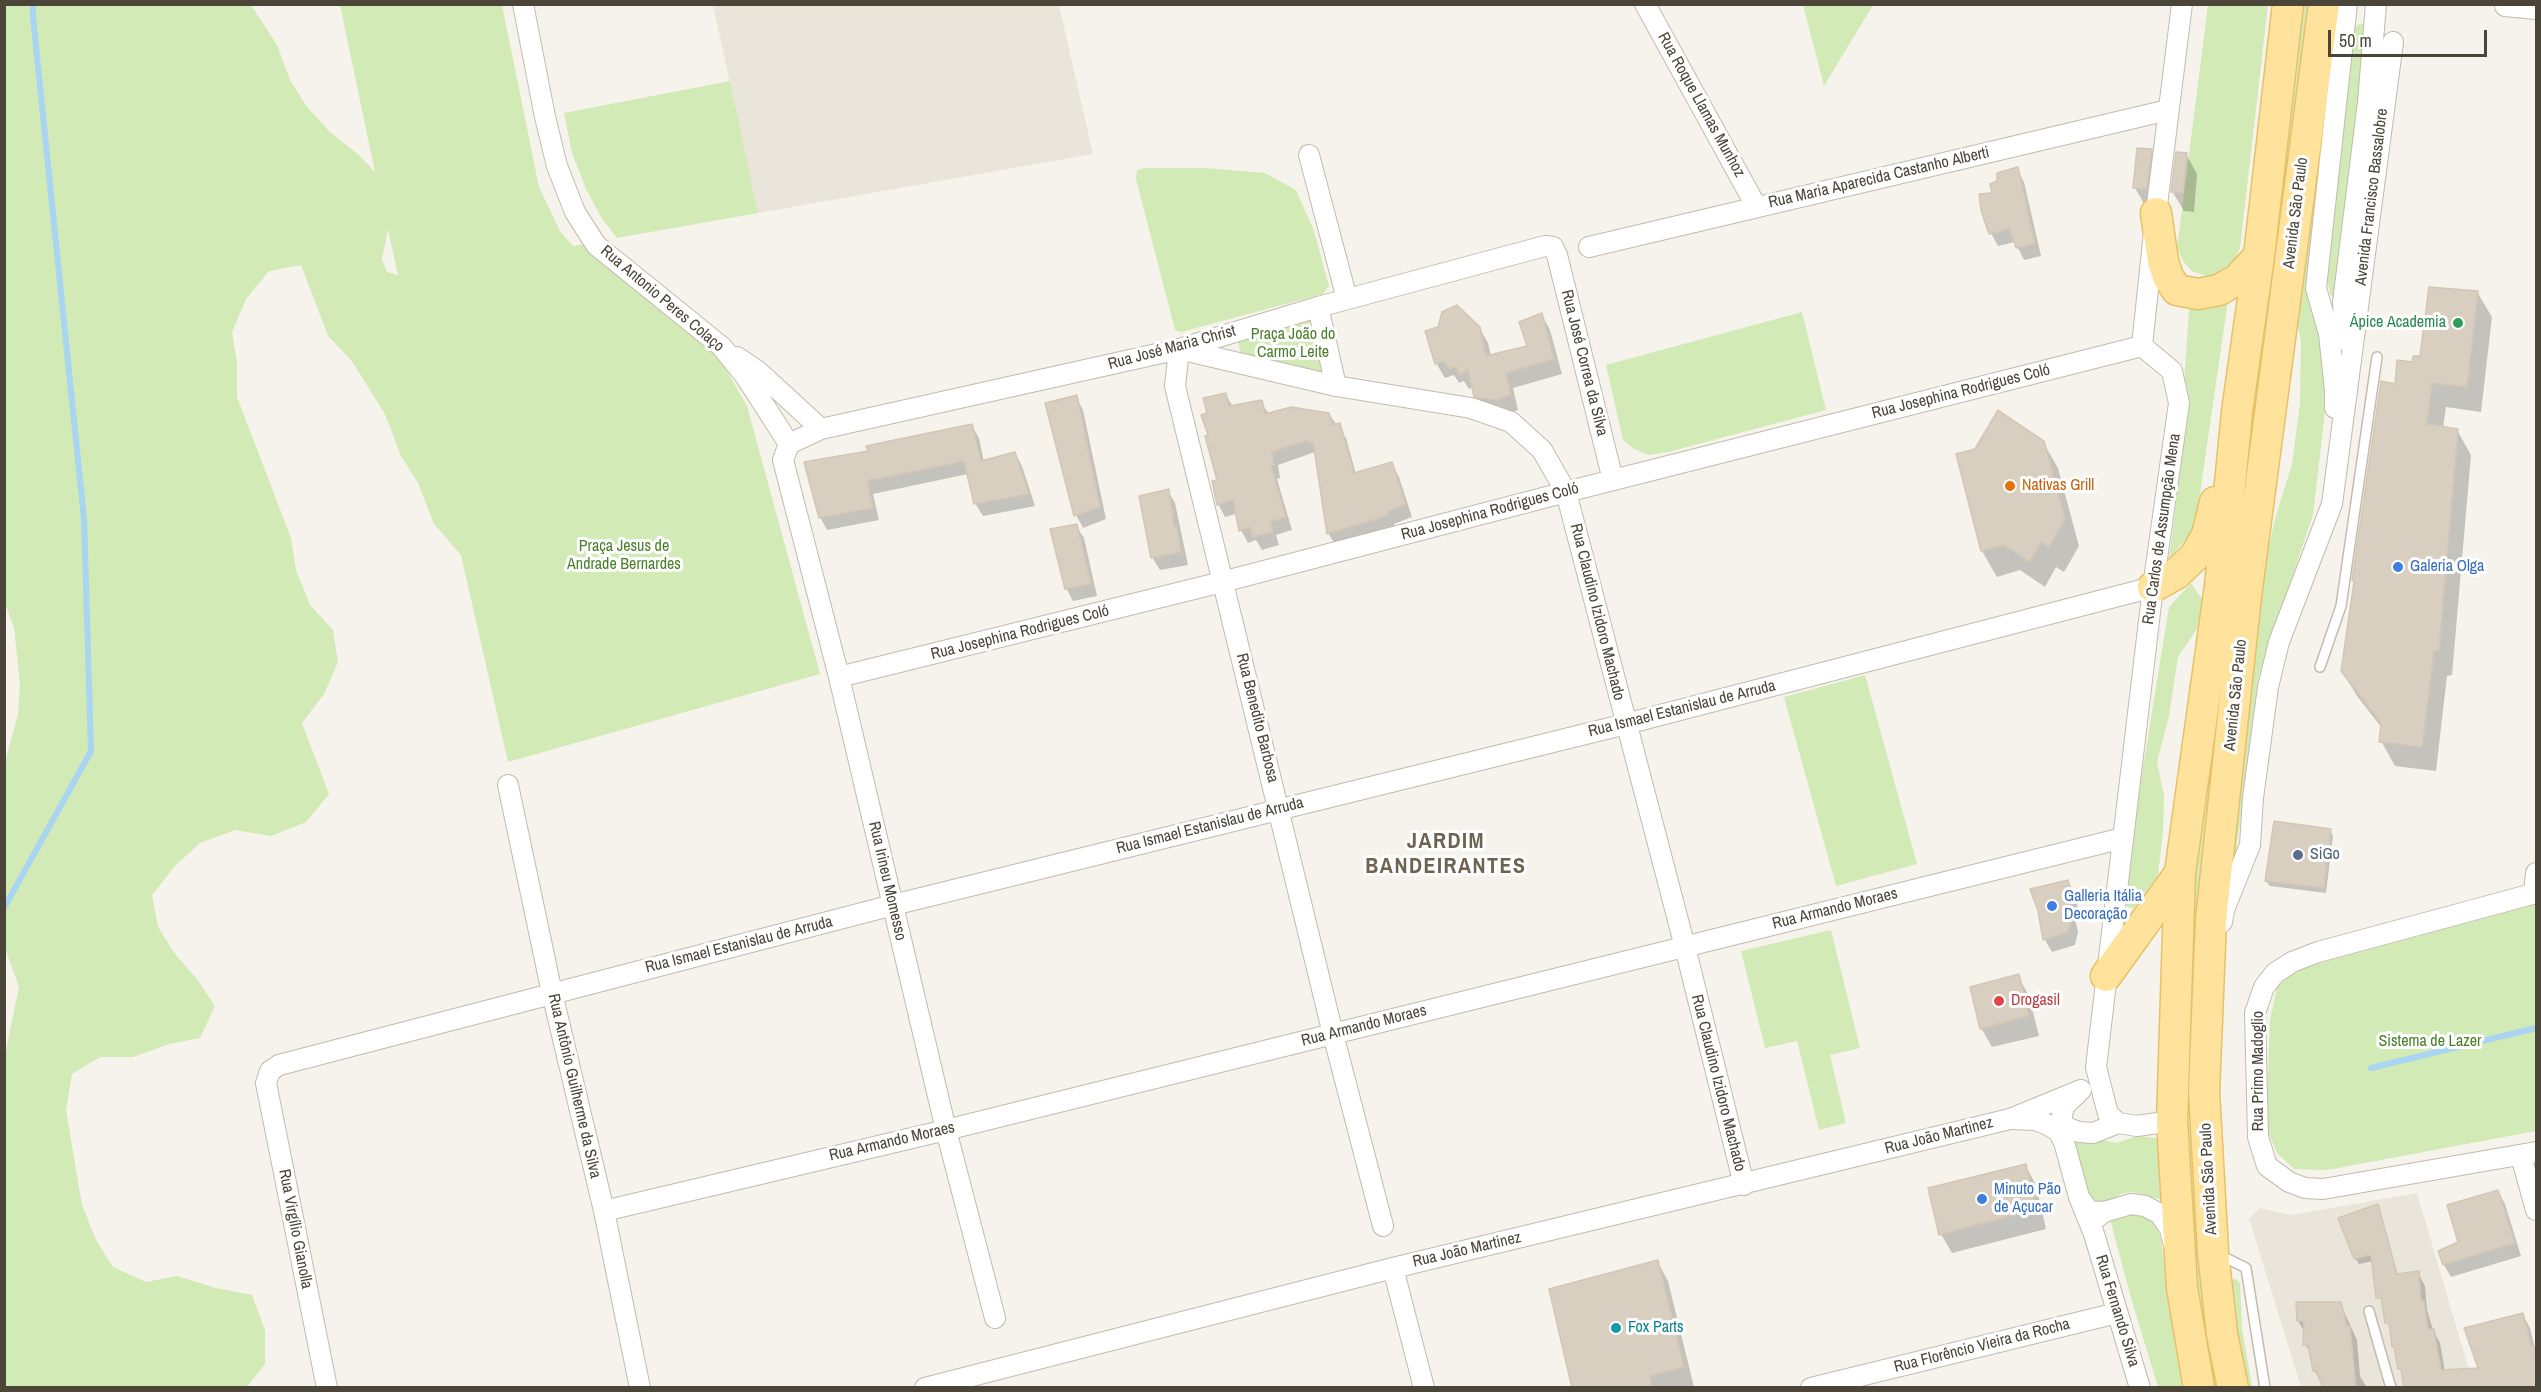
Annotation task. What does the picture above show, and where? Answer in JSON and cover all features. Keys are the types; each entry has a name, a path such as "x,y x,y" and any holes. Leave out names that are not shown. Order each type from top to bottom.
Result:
{"main road":[{"name":"Avenida São Paulo","path":"2199,1388 2182,1288 2172,1121 2180,873 2220,586 2237,412 2259,256 2288,4"},
{"name":"Avenida São Paulo","path":"2233,1388 2222,1334 2213,1252 2204,1091 2211,920 2246,596 2324,4"},
{"path":"2156,213 2163,261 2168,278 2178,290 2198,294 2218,290 2238,279 2259,256"},
{"path":"2153,587 2176,574 2194,556 2207,535 2237,412"},
{"path":"2106,976 2180,873"},
{"path":"2172,1121 2191,1112 2199,1103 2204,1091"}],"street":[{"name":"Rua Antonio Peres Colaço","path":"523,4 547,127 557,166 575,212 596,245 722,347 746,377 789,444"},
{"name":"Rua Roque Llamas Munhoz","path":"1645,4 1756,206"},
{"path":"2142,346 2182,4"},
{"path":"2208,998 2218,956 2224,910 2250,845 2253,798 2268,687 2279,642 2332,504 2335,391 2329,334 2316,288 2347,4"},
{"path":"2342,66 2354,22 2359,15 2374,4"},
{"path":"2352,353 2345,340 2343,302 2368,102 2374,4"},
{"path":"2505,6 2536,9"},
{"name":"Avenida Francisco Bassalobre","path":"2332,504 2393,42"},
{"name":"Rua Maria Aparecida Castanho Alberti","path":"1590,247 2168,110"},
{"path":"1309,155 1347,299"},
{"name":"Rua José Maria Christ","path":"789,444 821,429 1179,349 1347,299 1545,246 1553,247"},
{"name":"Rua José Correa da Silva","path":"1553,247 1557,255 1613,480"},
{"path":"1318,307 1336,386"},
{"name":"Rua Josephina Rodrigues Coló","path":"838,677 1222,582 2142,346"},
{"name":"Rua Carlos de Assumpção Mena","path":"2096,1067 2153,587 2179,403 2172,372 2142,346"},
{"path":"722,347 759,372 821,429"},
{"name":"Rua Claudino Izidoro Machado","path":"1179,349 1336,386 1471,408 1511,422 1542,450 1566,492 1685,947 1744,1185"},
{"name":"Rua Benedito Barbosa","path":"1179,349 1175,386 1383,1226"},
{"name":"Rua Irineu Momesso","path":"789,444 783,460 838,677 946,1130 995,1318"},
{"name":"Rua Ismael Estanislau de Arruda","path":"270,1071 279,1065 893,905 1626,724 2153,587"},
{"name":"Rua Antônio Guilherme da Silva","path":"508,785 552,993 604,1211 640,1388"},
{"name":"Rua Armando Moraes","path":"604,1211 946,1130 2123,838"},
{"path":"2535,893 2536,873"},
{"name":"Rua Primo Madoglio","path":"2529,1154 2323,1189 2305,1188 2289,1182 2267,1166 2258,1137 2255,1013 2264,987 2275,973 2292,962 2318,952 2535,893"},
{"path":"2096,1067 2108,1114 2118,1123"},
{"path":"2080,1090 2096,1067"},
{"name":"Rua Virgílio Gianolla","path":"270,1071 266,1083 327,1388"},
{"name":"Rua João Martinez","path":"925,1388 1393,1268 2010,1119 2080,1090"},
{"name":"Rua Fernando Silva","path":"2080,1090 2064,1106 2062,1116 2064,1134 2079,1197 2094,1234 2140,1388"},
{"name":"Rua João Martinez","path":"2010,1119 2036,1120 2064,1134"},
{"path":"2064,1134 2093,1133 2118,1123 2137,1126 2172,1121"},
{"path":"2529,1154 2536,1210"},
{"path":"2079,1197 2089,1211 2104,1212 2131,1204 2145,1206 2160,1214 2170,1229 2182,1288"},
{"name":"Rua Fernando Silva","path":"2094,1234 2096,1217 2104,1212"},
{"path":"1393,1268 1424,1388"},
{"name":"Rua Florêncio Vieira da Rocha","path":"1811,1388 2117,1313"}],"lane":[{"path":"2320,667 2341,606 2377,357"},
{"path":"2213,1252 2246,1268 2265,1388"},
{"path":"2369,1311 2391,1388"}],"shaded area":[{"path":"713,5 1059,5 1093,154 758,213"},
{"path":"2417,1193 2474,1387 2301,1387 2249,1219 2260,1208 2291,1215"}],"green space":[{"name":"Praça Jesus de Andrade Bernardes","path":"5,5 251,5 277,45 290,80 307,107 330,132 359,155 375,172 340,5 502,5 539,187 560,231 573,246 584,244 720,359 747,406 820,674 508,762 461,555 434,524 418,483 401,456 385,414 351,360 328,336 301,265 269,271 246,299 232,332 237,363 237,397 291,538 296,570 310,605 333,630 338,662 324,694 302,723 329,794 306,822 271,836 235,830 200,843 175,866 152,895 158,927 175,954 197,979 215,1006 200,1038 169,1044 133,1057 100,1057 72,1074 66,1110 82,1205 96,1240 113,1267 146,1282 177,1276 216,1288 252,1295 265,1330 265,1364 247,1387 5,1387 4,1060 19,987 5,948 4,766 18,714 20,684 14,628 5,603","holes":["388,230 398,275 387,272 382,259"]},
{"path":"1803,5 1873,5 1824,86"},
{"path":"2208,5 2268,5 2240,248 2233,265 2222,275 2206,276 2192,271 2183,261 2177,248"},
{"path":"2301,5 2314,5 2193,1085 2187,1090 2184,920"},
{"path":"2338,5 2311,287 2326,345 2328,386 2313,515 2258,679 2235,862 2229,863 2264,570 2275,519 2292,464 2300,403 2301,341 2294,309"},
{"path":"2365,23 2371,29 2339,299 2331,296 2327,280 2355,27"},
{"path":"730,81 758,213 617,238 602,219 586,189 572,153 564,113"},
{"path":"1205,168 1265,173 1296,190 1314,231 1329,286 1323,294 1181,332 1175,330 1136,179 1137,170"},
{"path":"2228,300 2195,528 2169,559 2175,513 2189,310 2187,302"},
{"name":"Praça João do Carmo Leite","path":"1313,310 1328,380 1242,360 1237,337"},
{"path":"1802,312 1826,410 1649,455 1634,449 1623,440 1606,365"},
{"path":"2191,583 2204,602 2197,629 2178,657 2169,716 2157,762 2164,795 2158,875 2133,909 2121,903 2169,607"},
{"path":"1865,675 1917,864 1836,886 1784,697"},
{"name":"Sistema de Lazer","path":"2536,904 2536,1131 2327,1170 2294,1169 2277,1153 2266,1127 2270,1020 2277,987 2297,969"},
{"path":"1831,930 1860,1048 1830,1055 1846,1123 1819,1130 1797,1041 1765,1048 1741,951"},
{"path":"2188,1122 2193,1131 2221,1387 2208,1387 2197,1327 2180,1123"},
{"path":"2074,1135 2117,1143 2137,1136 2156,1138 2162,1145 2169,1206 2159,1199 2133,1192 2121,1194 2110,1202 2099,1205 2092,1201 2086,1193 2074,1151"},
{"path":"2121,1213 2140,1213 2155,1224 2161,1239 2168,1295 2188,1387 2158,1387 2110,1219"},
{"path":"2236,1279 2240,1283 2242,1328 2252,1387 2240,1387 2229,1280"}],"building":[{"path":"2137,148 2152,149 2147,189 2133,188"},
{"path":"2176,152 2187,153 2183,193 2171,192"},
{"path":"2018,167 2035,244 2016,248 2010,229 1989,234 1981,210 1979,194 1992,193 1990,184 1997,181 1997,173"},
{"name":"Galeria Olga","path":"2429,287 2478,291 2467,387 2432,383 2427,424 2458,429 2439,650 2434,651 2422,747 2379,742 2381,723 2341,671 2381,381 2395,384 2397,360 2412,362 2413,356 2420,356"},
{"path":"1457,305 1480,327 1486,356 1527,346 1519,322 1542,313 1554,359 1506,373 1511,395 1496,400 1474,397 1468,370 1459,375 1456,366 1449,369 1444,361 1435,364 1425,331 1438,327 1442,312"},
{"path":"1226,393 1229,406 1262,400 1265,414 1291,407 1329,413 1332,425 1340,423 1354,473 1392,462 1406,504 1388,511 1389,515 1327,534 1313,442 1309,444 1308,440 1272,452 1274,465 1271,466 1286,517 1270,522 1273,532 1253,537 1250,527 1239,531 1233,500 1217,505 1212,481 1217,480 1205,436 1208,435 1201,415 1207,413 1203,398"},
{"path":"1077,395 1100,507 1074,516 1045,403"},
{"name":"Nativas Grill","path":"1998,410 2044,441 2065,519 2049,547 2041,542 2030,562 2004,545 1981,551 1956,454 1975,449"},
{"path":"972,424 981,461 1015,452 1029,494 974,504 964,461 867,481 873,508 819,518 804,462 868,451 866,446"},
{"path":"1169,489 1174,527 1177,526 1181,552 1151,558 1139,496"},
{"path":"1077,524 1091,584 1065,589 1050,529"},
{"name":"SiGo","path":"2274,821 2331,829 2324,888 2265,881"},
{"name":"Galleria Itália Decoração","path":"2068,880 2071,894 2067,900 2072,918 2068,932 2043,940 2038,911 2030,889"},
{"name":"Drogasil","path":"2019,974 2029,1016 1980,1029 1970,987"},
{"name":"Minuto Pão de Açucar","path":"2026,1164 2036,1209 1939,1235 1928,1188"},
{"path":"2498,1190 2515,1243 2443,1265 2438,1251 2458,1242 2447,1205"},
{"path":"2378,1204 2397,1274 2419,1271 2421,1301 2424,1301 2428,1329 2434,1329 2441,1370 2478,1368 2464,1328 2523,1313 2531,1346 2534,1346 2536,1355 2536,1388 2404,1388 2401,1369 2398,1369 2394,1346 2392,1347 2389,1323 2385,1323 2381,1298 2376,1298 2371,1255 2354,1259 2338,1218"},
{"name":"Fox Parts","path":"1658,1260 1684,1367 1650,1376 1652,1388 1572,1388 1549,1289"},
{"path":"2296,1302 2341,1302 2347,1326 2350,1326 2356,1388 2323,1388 2316,1370 2313,1371 2308,1345 2303,1345 2304,1321 2297,1321"}],"waterway":[{"path":"4,908 91,751 84,519 33,4"},
{"path":"2371,1068 2536,1028"}],"place":[{"name":"Ápice Academia","path":"2458,323"},
{"name":"Nativas Grill","path":"2010,486"},
{"name":"Galeria Olga","path":"2398,567"},
{"name":"SiGo","path":"2298,855"},
{"name":"Galleria Itália Decoração","path":"2052,906"},
{"name":"Drogasil","path":"1999,1001"},
{"name":"Minuto Pão de Açucar","path":"1982,1199"},
{"name":"Fox Parts","path":"1616,1328"}],"district":[{"name":"JARDIM BANDEIRANTES","path":"1446,854"}]}
